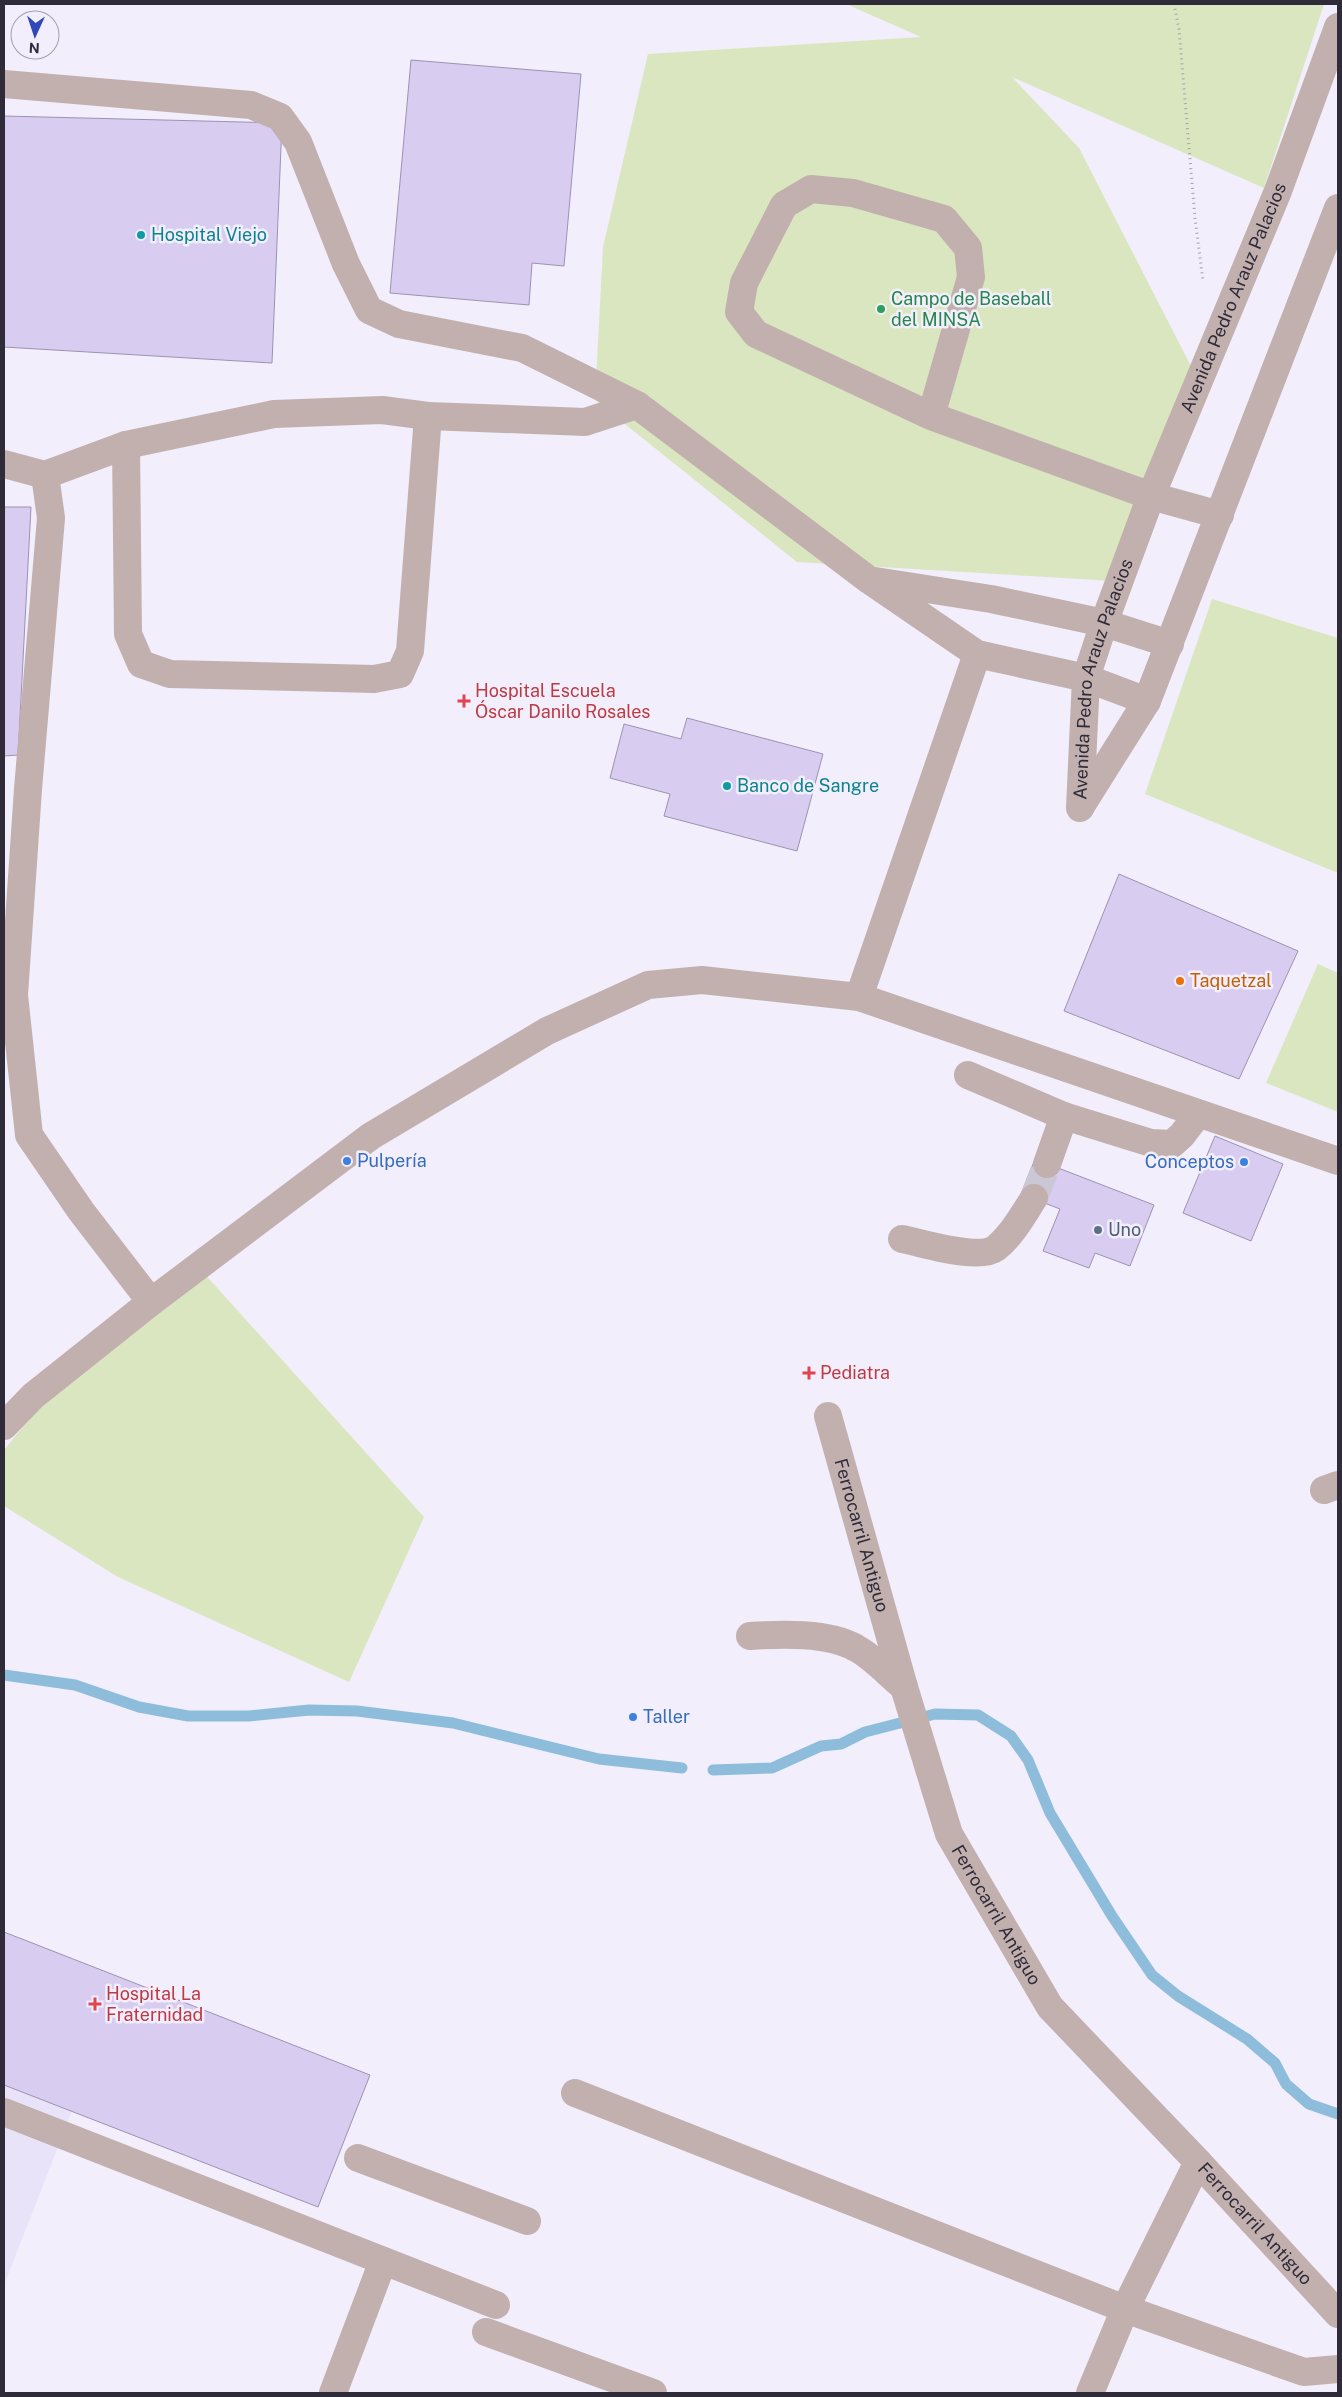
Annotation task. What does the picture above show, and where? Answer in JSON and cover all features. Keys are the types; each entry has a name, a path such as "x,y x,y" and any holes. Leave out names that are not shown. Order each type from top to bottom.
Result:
{"street":[{"name":"Avenida Pedro Arauz Palacios","path":"1336,41 1278,192 1151,496 1104,623 1086,678 1080,808 1147,701 1338,208"},
{"path":"4,84 251,105 280,117 298,142 346,264 369,310 399,324 522,348 637,405 868,580 977,654 1086,678 1147,701"},
{"path":"932,416 971,277 968,248 944,219 853,193 811,189 784,205 744,283 739,312 756,334 932,416 1151,496 1220,515"},
{"path":"4,464 45,475 126,445 274,414 382,410 428,416 585,422 637,405"},
{"path":"126,445 128,634 141,664 170,674 374,679 400,674 410,651 428,416"},
{"path":"45,475 51,518 28,789 14,995 29,1135 81,1211 151,1302"},
{"path":"868,580 992,599 1104,623 1170,644"},
{"path":"859,997 977,654"},
{"path":"4,1426 33,1396 151,1302 371,1136 547,1031 648,984 702,980 859,997 1338,1161"},
{"path":"968,1074 1064,1116 1151,1142 1172,1144 1182,1136 1198,1114"},
{"path":"1047,1164 1064,1116"},
{"path":"902,1239 972,1253 995,1249 1009,1234 1034,1198"},
{"name":"Ferrocarril Antiguo","path":"828,1416 904,1687 949,1834 1050,2007 1198,2162 1338,2314"},
{"path":"750,1636 789,1634 820,1637 856,1648 904,1687"},
{"path":"575,2093 1125,2309 1304,2372 1338,2369"},
{"path":"4,2112 496,2305"},
{"path":"358,2158 527,2221"},
{"path":"1090,2393 1125,2309 1198,2162"},
{"path":"333,2393 383,2261"},
{"path":"486,2332 653,2393"}],"path":[{"path":"1174,4 1179,29 1195,218 1203,286"}],"shaded area":[{"path":"4,2084 72,2111 4,2285"}],"green space":[{"name":"Campo de Baseball del MINSA","path":"846,4 1324,4 1264,188 1012,77 1079,148 1194,372 1114,581 797,562 595,400 603,247 648,54 921,37"},
{"path":"1212,599 1338,638 1338,873 1145,794"},
{"path":"1318,964 1338,973 1338,1112 1266,1083"},
{"path":"201,1270 424,1517 349,1682 118,1577 4,1506 4,1450 57,1385"}],"building":[{"path":"411,60 581,74 564,266 532,263 529,305 390,293"},
{"name":"Hospital Viejo","path":"4,116 282,123 272,363 4,347"},
{"path":"4,507 31,507 18,755 4,756"},
{"name":"Banco de Sangre","path":"687,718 823,754 797,851 664,816 670,794 610,778 624,724 681,739"},
{"name":"Taquetzal","path":"1119,874 1298,951 1239,1079 1064,1011"},
{"path":"1215,1136 1283,1164 1251,1241 1183,1213"},
{"name":"Uno","path":"1035,1159 1154,1205 1130,1266 1095,1253 1089,1268 1043,1251 1060,1209 1021,1194"},
{"name":"Hospital La Fraternidad","path":"4,1932 370,2075 318,2207 4,2085"}],"waterway":[{"path":"4,1675 75,1685 139,1707 188,1716 249,1716 309,1710 357,1711 453,1723 599,1759 682,1768"},
{"path":"713,1770 772,1768 821,1746 841,1744 865,1732 935,1714 978,1715 1011,1736 1028,1760 1050,1813 1112,1916 1152,1975 1178,1996 1247,2039 1275,2063 1286,2084 1309,2104 1338,2114"}],"tunnel":[{"path":"1034,1198 1047,1164"}],"place":[{"name":"Hospital Viejo","path":"141,235"},
{"name":"Campo de Baseball del MINSA","path":"881,309"},
{"name":"Hospital Escuela Óscar Danilo Rosales","path":"464,701"},
{"name":"Banco de Sangre","path":"727,786"},
{"name":"Taquetzal","path":"1180,981"},
{"name":"Pulpería","path":"347,1161"},
{"name":"Conceptos","path":"1244,1162"},
{"name":"Uno","path":"1098,1230"},
{"name":"Pediatra","path":"809,1373"},
{"name":"Taller","path":"633,1717"},
{"name":"Hospital La Fraternidad","path":"95,2004"}]}
